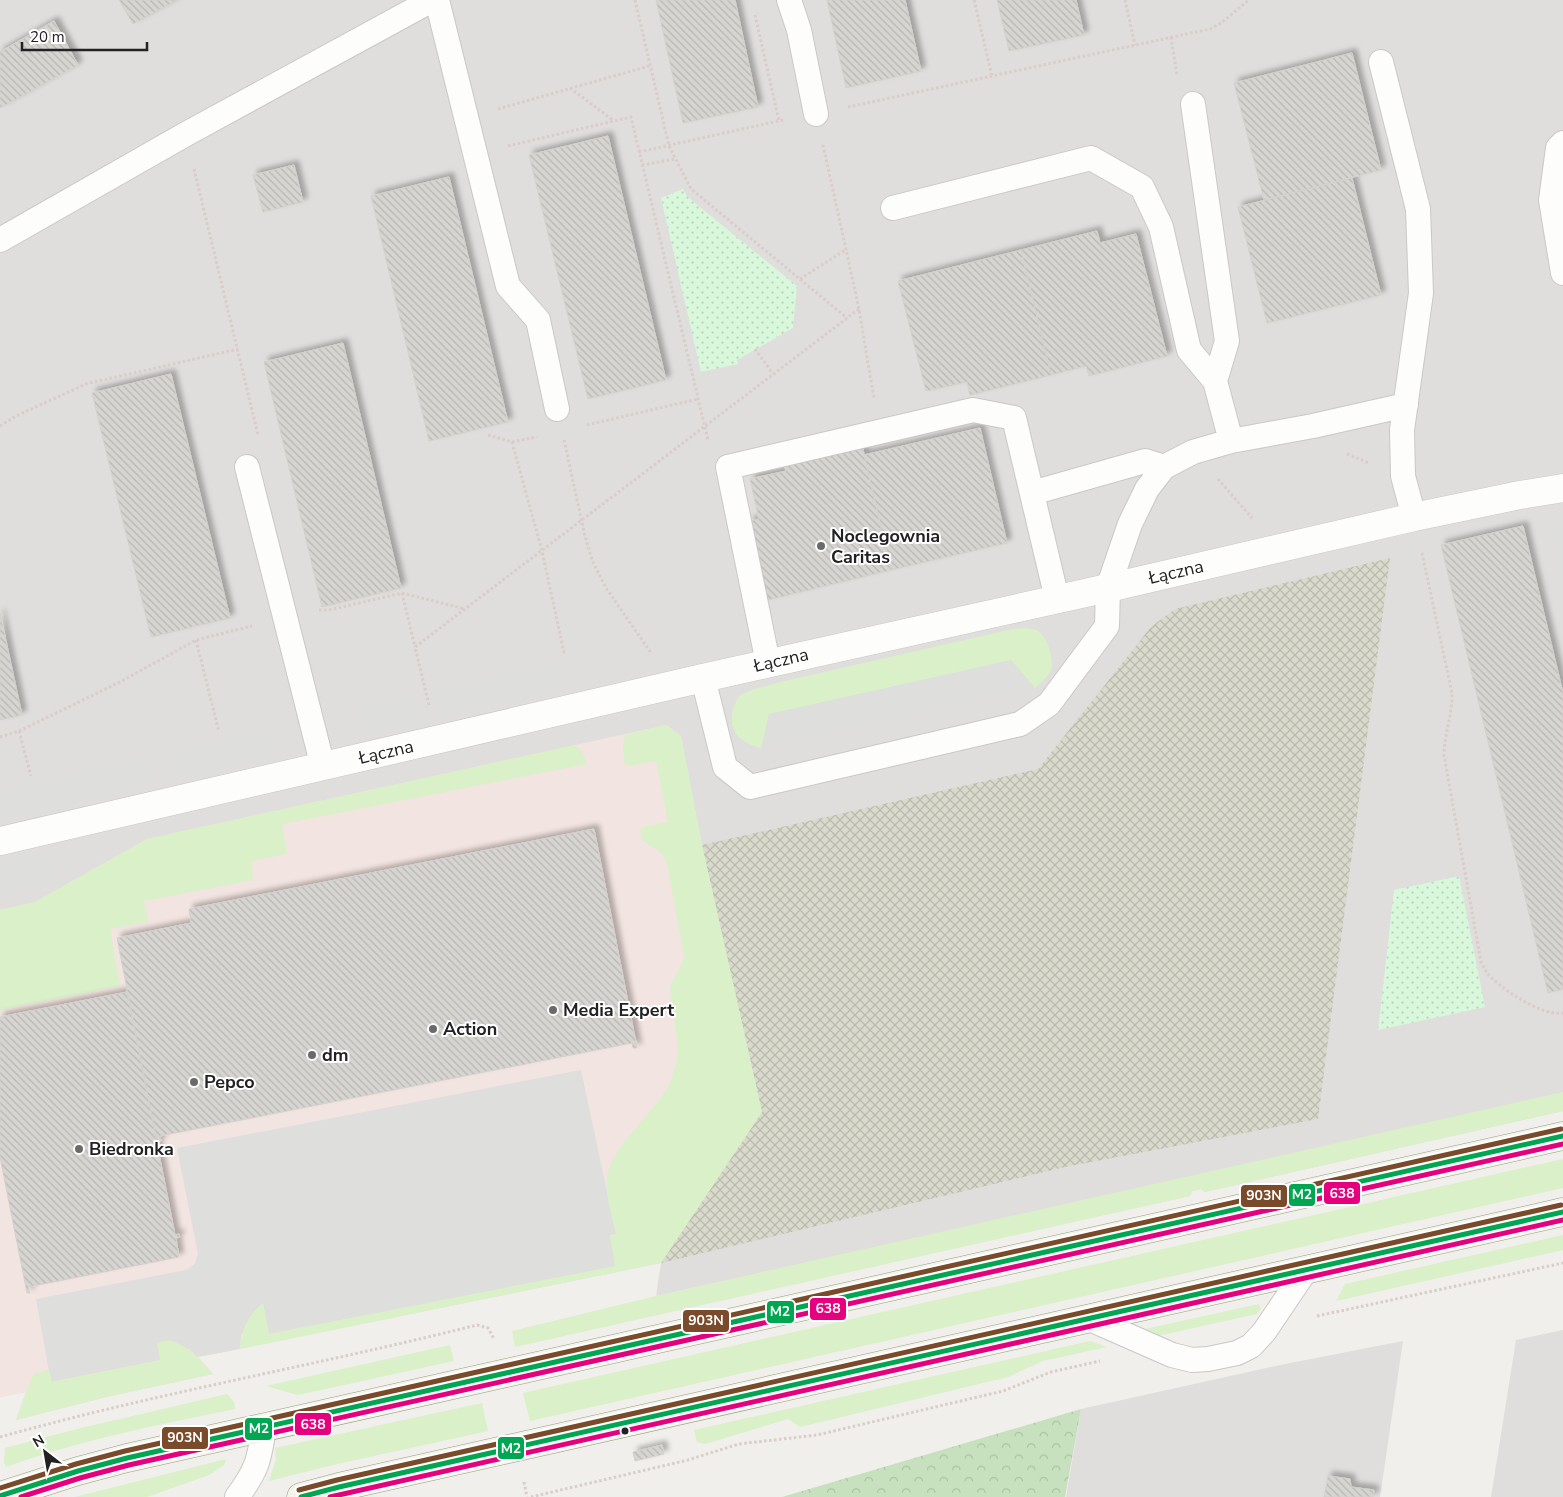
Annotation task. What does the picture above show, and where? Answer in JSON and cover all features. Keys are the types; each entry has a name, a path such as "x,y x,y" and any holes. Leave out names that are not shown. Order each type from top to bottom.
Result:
{"street":[{"name":"Łączna","path":"0,842 768,663 1108,588 1414,517 1563,488"},
{"path":"0,1496 126,1458 1563,1136"},
{"path":"301,1497 1563,1212"}],"lane":[{"path":"0,240 186,134 432,0"},
{"path":"437,0 508,286 538,320 560,420"},
{"path":"790,0 799,30 816,114"},
{"path":"1381,62 1418,209 1420,293 1402,430 1403,476 1414,517"},
{"path":"1193,104 1227,341 1215,381"},
{"path":"1563,143 1558,148 1551,200 1563,273"},
{"path":"893,208 1091,158 1142,187 1161,227 1189,350 1215,381 1231,441"},
{"path":"703,678 725,767 750,787 1020,724 1049,704 1107,626 1108,588 1130,524 1147,489 1164,467 1193,452 1231,441 1312,426 1406,405"},
{"path":"768,663 728,467 973,410 1014,418 1057,599"},
{"path":"1032,492 1145,461 1164,467"},
{"path":"247,467 323,766"},
{"path":"1090,1319 1172,1355 1192,1360 1208,1359 1251,1346 1264,1332 1306,1270"},
{"path":"237,1497 251,1478 258,1462 264,1428"}],"path":[{"path":"635,0 669,146 686,181 696,194 847,318"},
{"path":"974,0 992,76"},
{"path":"1125,0 1136,45"},
{"path":"639,152 1210,29 1221,23 1249,0"},
{"path":"754,9 779,121"},
{"path":"466,118 649,66"},
{"path":"570,88 615,121"},
{"path":"816,114 847,249 880,431"},
{"path":"475,154 631,117 712,460 728,467"},
{"path":"186,134 258,437 247,467"},
{"path":"642,165 674,159"},
{"path":"800,279 847,249"},
{"path":"415,647 859,309"},
{"path":"0,426 16,416 86,384 238,349"},
{"path":"755,349 773,374"},
{"path":"488,435 512,442 560,420 698,399"},
{"path":"560,420 588,549 598,574 653,657 660,688"},
{"path":"1312,426 1317,435 1352,457 1403,476"},
{"path":"512,442 542,551 564,653"},
{"path":"1202,449 1207,467 1254,521 1263,551"},
{"path":"1414,517 1452,693 1444,755 1482,962 1492,978 1521,998 1541,1010 1558,1014 1563,1013"},
{"path":"0,736 19,731 120,682 196,640 321,609 328,610 402,593 465,609"},
{"path":"402,593 437,740"},
{"path":"196,640 219,732"},
{"path":"19,731 31,776"},
{"path":"0,1437 125,1405 477,1325 488,1328 494,1336 496,1344"},
{"path":"532,1497 688,1460 739,1444 779,1438"}],"shaded area":[{"path":"0,0 1563,0 1563,1111 1205,1192 1201,1189 1192,1191 1190,1196 920,1255 916,1238 656,1296 661,1263 198,1357 213,1374 110,1396 16,1420 26,1392 0,1397"},
{"path":"1563,521 1563,583 1550,524"},
{"path":"1390,558 1318,1119 1065,1167 661,1263 762,1112 702,845 1038,769 1151,627 1175,609"},
{"path":"1012,660 1035,688 761,748 769,714"},
{"path":"558,661 565,691 439,720 432,690"},
{"path":"418,693 425,723 364,738 357,708"},
{"path":"666,725 681,736 702,845 661,1263 198,1357 213,1374 110,1396 16,1420 26,1392 0,1397 0,910 35,902 147,839"},
{"path":"269,728 276,758 180,780 173,750"},
{"path":"148,756 155,786 0,822 0,790"},
{"path":"52,850 60,882 0,896 0,862"},
{"path":"581,1070 616,1234 610,1236 616,1267 269,1334 263,1304 241,1335 240,1349 197,1357 189,1349 161,1360 51,1382 36,1299 186,1270 195,1264 198,1254 177,1148"},
{"path":"1563,1330 1563,1497 1491,1497 1516,1340"},
{"path":"1403,1341 1380,1497 1066,1497 1081,1409 1280,1365"}],"green space":[{"path":"683,189 687,196 701,208 797,286 793,328 737,360 738,364 701,372 661,198"},
{"path":"1026,628 1038,631 1044,637 1052,658 1052,667 1049,673 1035,688 1011,660 769,714 761,748 744,741 734,730 732,714 734,705 739,696 751,690 1013,629"},
{"path":"666,725 681,736 702,845 762,1112 661,1263 240,1349 246,1323 263,1303 269,1334 615,1266 610,1235 616,1234 607,1191 607,1177 610,1166 622,1145 669,1085 674,1073 678,1048 670,987 684,959 684,954 666,860 661,853 642,840 640,830 644,827 668,822 656,761 629,766 625,764 623,749 625,735"},
{"path":"575,745 582,752 587,764 282,824 287,854 251,861 253,880 144,901 148,922 110,929 120,986 0,1010 0,910 35,902 147,839"},
{"path":"1459,876 1485,1007 1378,1030 1394,890"},
{"path":"1563,1092 1563,1111 1205,1192 1201,1189 1192,1191 1190,1196 515,1347 512,1331 656,1296"},
{"path":"1563,1159 1563,1188 530,1421 523,1393"},
{"path":"1563,1235 1563,1250 1336,1301 1345,1284"},
{"path":"1259,1304 1261,1309 1257,1314 1157,1336 1145,1333 1145,1329"},
{"path":"169,1340 189,1350 213,1374 110,1396 16,1420 32,1377 36,1373 49,1370 52,1382 160,1360 157,1343"},
{"path":"1090,1341 1107,1347 1043,1361 1008,1377 800,1427 788,1419 705,1444 697,1442 694,1430"},
{"path":"450,1345 454,1361 298,1395 266,1386"},
{"path":"227,1394 234,1402 235,1409 91,1441 6,1467 4,1463 5,1448"},
{"path":"482,1403 488,1431 269,1481 276,1459 275,1448"},
{"path":"1081,1409 1065,1497 782,1497"},
{"path":"226,1459 224,1465 209,1475 147,1497 75,1497"}],"building":[{"path":"119,0 177,0 133,24"},
{"path":"656,0 735,0 758,107 683,123"},
{"path":"827,0 905,0 921,71 846,88"},
{"path":"997,0 1076,0 1084,35 1009,51"},
{"path":"54,21 78,65 0,108 0,52"},
{"path":"1352,53 1381,170 1264,200 1234,83"},
{"path":"608,136 666,380 588,399 529,155"},
{"path":"294,165 303,202 263,212 253,175"},
{"path":"449,177 508,422 429,441 371,196"},
{"path":"1352,178 1381,295 1267,323 1238,207"},
{"path":"1097,231 1100,243 1136,234 1167,356 1089,376 1086,366 1051,375 1021,250"},
{"path":"1021,250 1051,375 970,395 967,382 926,391 898,281"},
{"path":"343,343 401,588 322,607 264,362"},
{"path":"171,374 230,618 151,637 92,393"},
{"path":"980,428 1007,543 891,570 864,455"},
{"name":"Noclegownia Caritas","path":"862,445 891,570 768,600 750,521 759,519 750,479 786,471 784,464"},
{"path":"1523,526 1563,693 1563,989 1548,993 1441,545"},
{"path":"0,613 22,715 0,720"},
{"path":"594,829 637,1048 633,1048 632,1043 160,1136 161,1141 157,1142 117,938 191,923 189,909"},
{"name":"Biedronka","path":"127,992 175,1235 179,1234 180,1237 176,1238 179,1257 28,1287 30,1293 27,1293 0,1157 0,1017"},
{"path":"662,1445 664,1454 635,1461 633,1452"},
{"path":"1328,1476 1350,1479 1351,1487 1374,1490 1373,1497 1324,1497"}],"transit line":[{"name":"903N","path":"0,1488 125,1451 1561,1129"},
{"name":"M2","path":"0,1496 78,1471 127,1458 1563,1136"},
{"name":"638","path":"21,1497 129,1465 1563,1144"},
{"name":"903N","path":"299,1490 1561,1205"},
{"name":"M2","path":"301,1497 1563,1212"},
{"name":"638","path":"330,1497 1563,1220"}],"place":[{"name":"Noclegownia Caritas","path":"821,546"},
{"name":"Media Expert","path":"553,1010"},
{"name":"Action","path":"433,1029"},
{"name":"dm","path":"312,1055"},
{"name":"Pepco","path":"194,1082"},
{"name":"Biedronka","path":"79,1149"}]}
